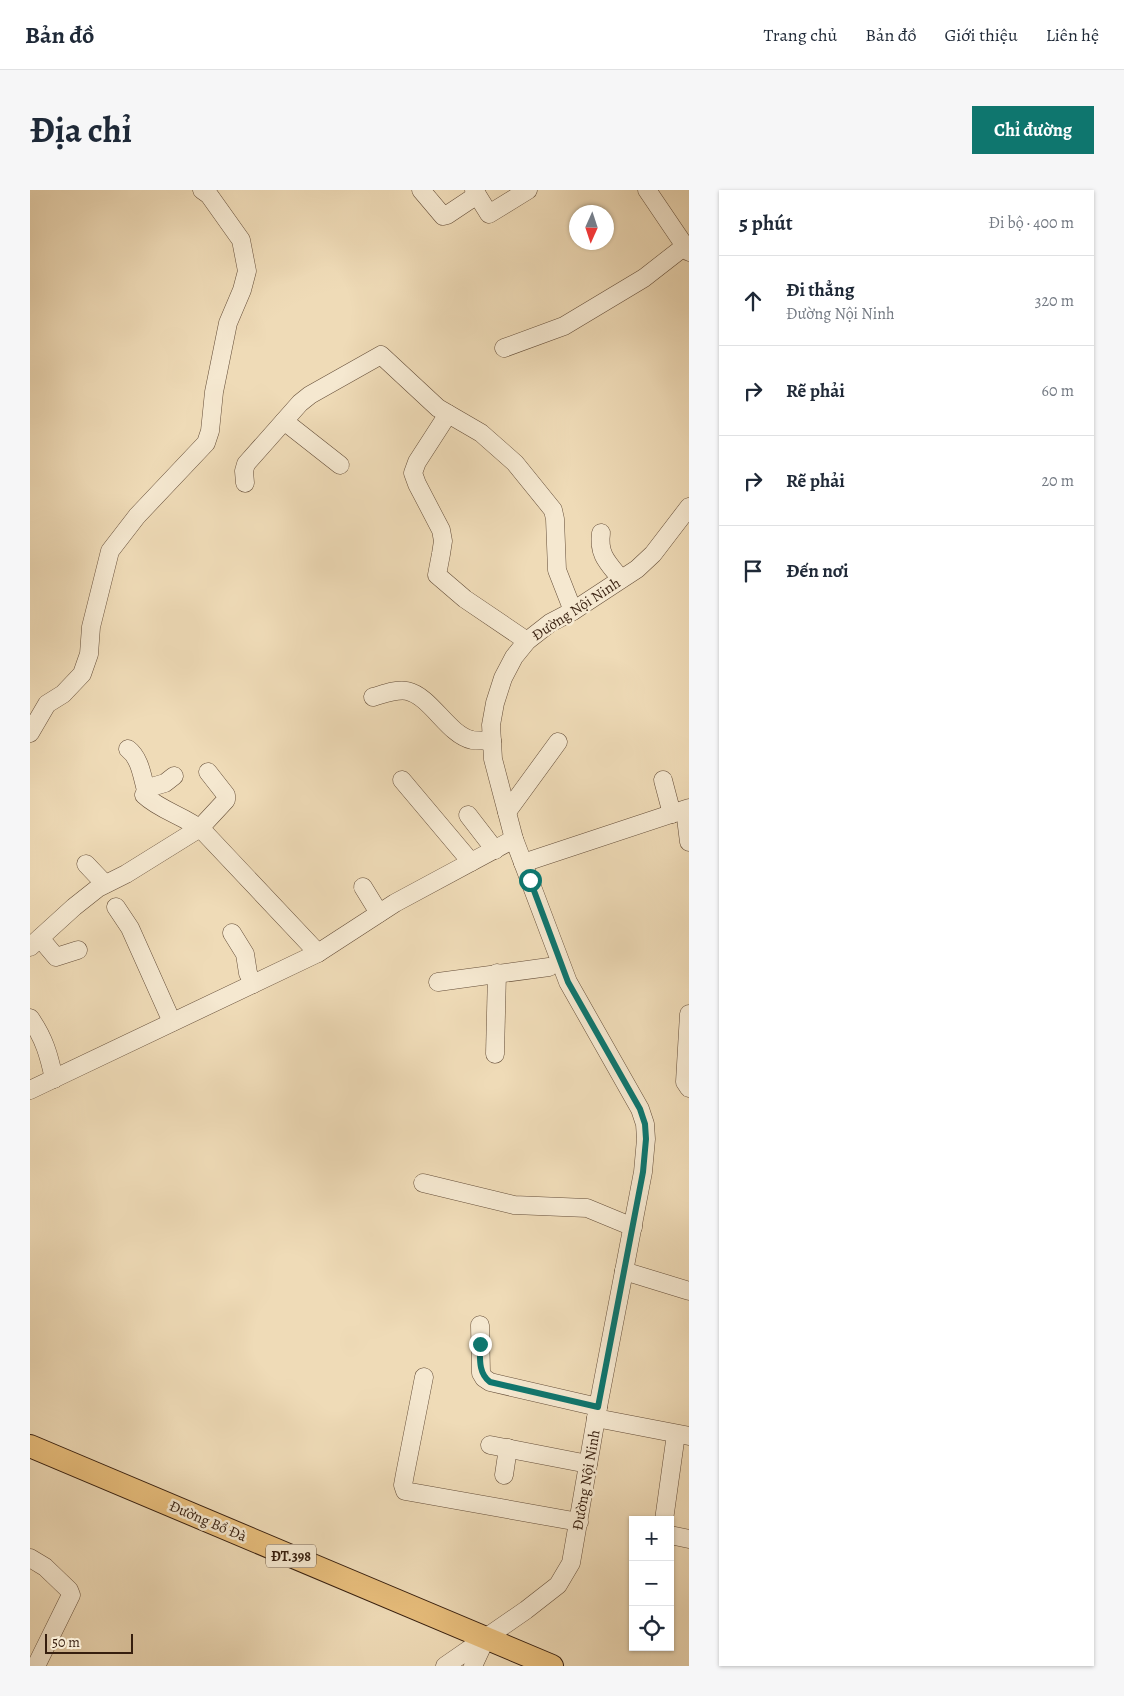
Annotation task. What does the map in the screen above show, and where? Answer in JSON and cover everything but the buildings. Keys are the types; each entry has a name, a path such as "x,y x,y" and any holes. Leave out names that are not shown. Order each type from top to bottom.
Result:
{"main road":[{"name":"Đường Bổ Đà","path":"30,1446 552,1666"}],"street":[{"path":"30,733 47,704 63,694 82,674 89,654 91,627 110,551 137,516 206,443 210,431 214,392 228,322 242,290 247,271 241,240 209,195 202,190"},
{"path":"420,190 443,216 476,193 489,214 528,190"},
{"path":"504,348 564,326 644,278 687,249 647,190"},
{"path":"245,483 246,464 300,403 310,395 382,355 438,408 481,433 515,462 553,510 555,515 557,570 573,611"},
{"path":"448,414 417,462 413,472 417,484 441,530 443,541 437,575 465,599 527,641"},
{"path":"284,421 340,465"},
{"name":"Đường Nội Ninh","path":"460,1664 486,1638 558,1585 571,1563 597,1412 643,1172 646,1139 645,1124 640,1109 568,982 555,966 514,839 492,759 491,725 495,703 503,678 514,657 527,641 550,623 573,611 637,569 653,554 689,507"},
{"path":"601,533 599,544 602,555 621,579"},
{"path":"373,697 400,690 410,691 458,733 473,740 492,740"},
{"path":"507,812 558,742"},
{"path":"128,749 137,760 146,790 144,795 152,803 200,828 318,952"},
{"path":"78,950 56,957 35,942 74,906 105,884 126,874 200,828 226,800 226,795 208,772"},
{"path":"146,790 165,784 174,776"},
{"path":"402,780 472,862"},
{"path":"663,780 682,811 689,842"},
{"path":"523,863 682,811"},
{"path":"468,815 495,850"},
{"path":"30,1090 318,952 395,903 514,839"},
{"path":"86,864 105,884"},
{"path":"363,887 379,913"},
{"path":"116,907 136,940 172,1022"},
{"path":"232,933 245,954 248,973 253,984"},
{"path":"438,982 555,966"},
{"path":"494,1054 497,973"},
{"path":"689,1014 685,1082 689,1088"},
{"path":"30,1018 48,1050 54,1079"},
{"path":"423,1183 514,1204 586,1208 633,1227"},
{"path":"624,1271 689,1290"},
{"path":"480,1325 481,1373 490,1382 682,1435 665,1516"},
{"path":"424,1377 405,1474 405,1491 579,1522"},
{"path":"490,1445 588,1464"},
{"path":"504,1475 508,1448"},
{"path":"674,1536 689,1538"},
{"path":"30,1558 45,1567 69,1590 70,1595 36,1666"}],"route":[{"path":"480,1344 481,1373 490,1382 598,1407 643,1172 646,1139 645,1124 640,1109 568,982 530,880"}]}
